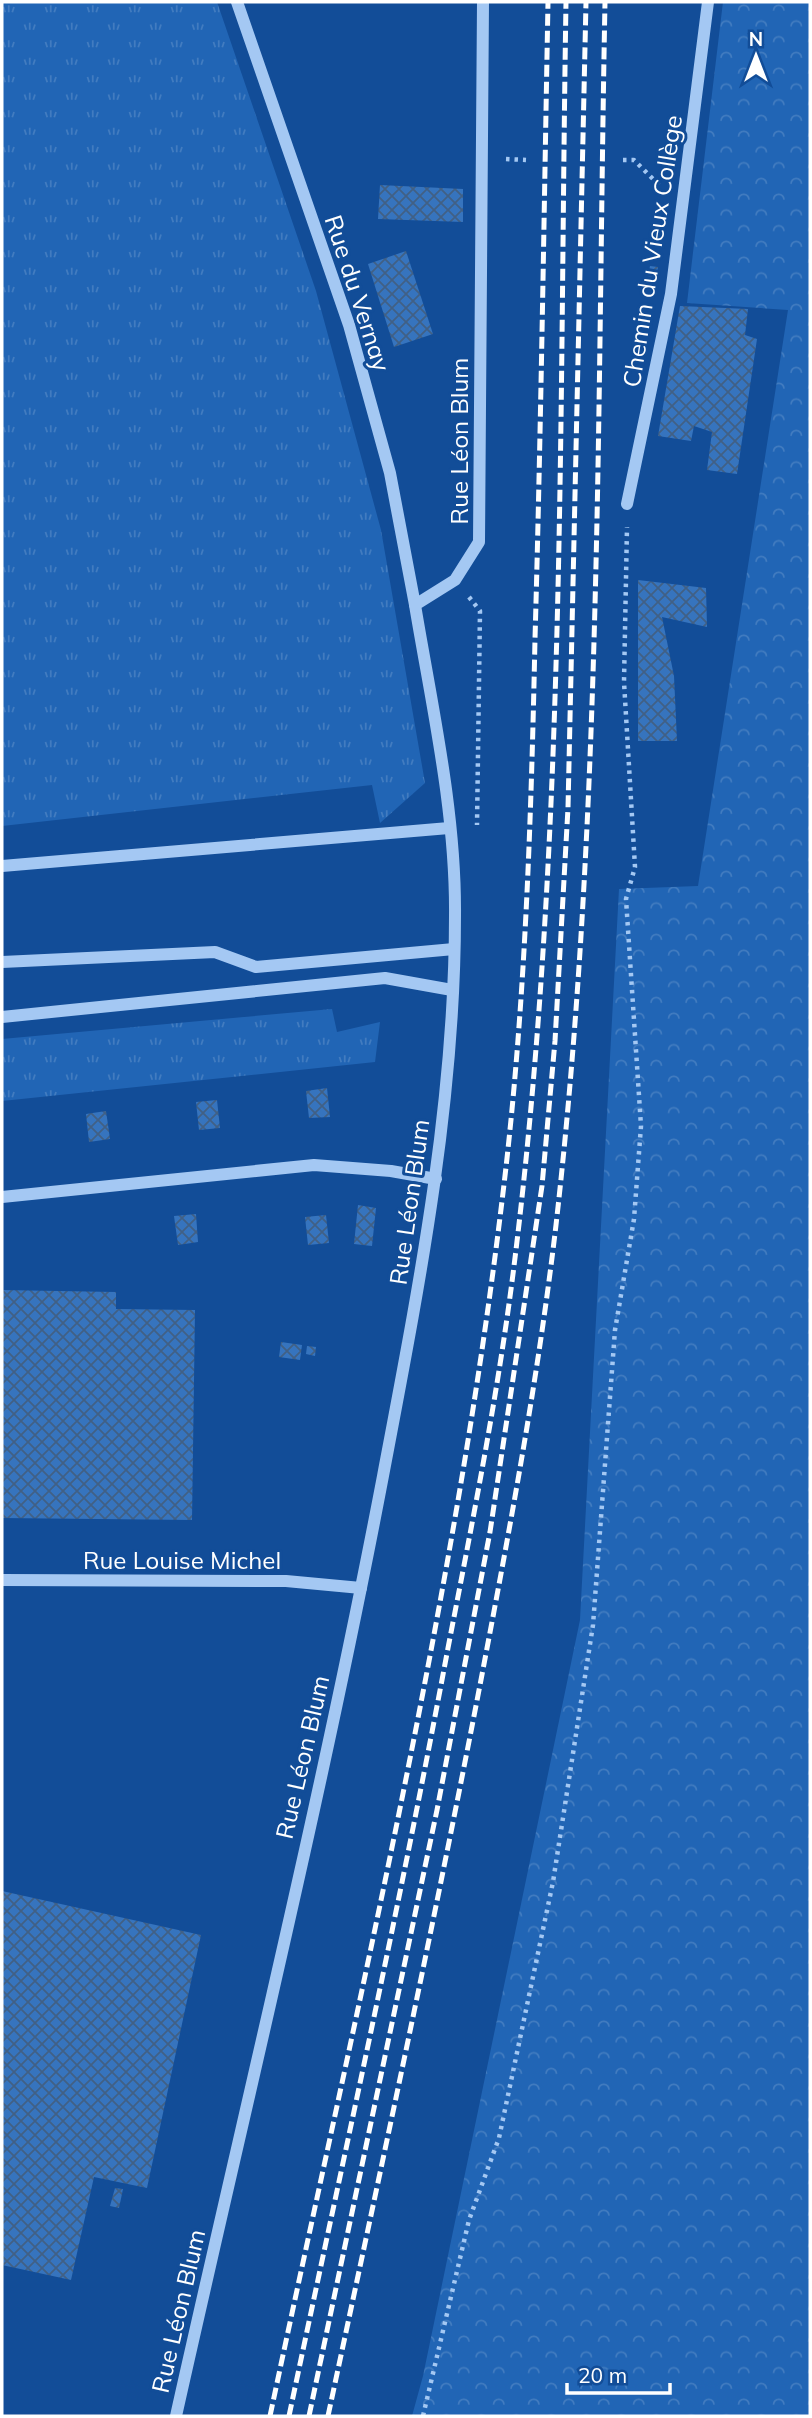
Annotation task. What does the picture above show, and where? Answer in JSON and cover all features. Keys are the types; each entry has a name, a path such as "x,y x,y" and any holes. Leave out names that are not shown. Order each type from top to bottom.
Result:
{"street":[{"name":"Rue du Vernay","path":"237,2 349,325 390,473 415,605"},
{"name":"Rue Léon Blum","path":"176,2416 361,1588 436,1179 449,1059 456,915 446,789 415,605 455,580 479,542 483,2"},
{"name":"Chemin du Vieux Collège","path":"627,504 670,294 708,2"},
{"path":"2,866 449,828"},
{"path":"2,962 215,952 256,967 454,950"},
{"path":"2,1017 385,978 452,990"},
{"path":"2,1197 314,1165 391,1171 436,1179"},
{"name":"Rue Louise Michel","path":"2,1580 286,1581 361,1588"}],"path":[{"path":"422,2416 469,2220 499,2138 553,1882 593,1625 615,1330 634,1219 641,1126 626,899 635,867 624,682 627,504"}],"green space":[{"path":"2,2 217,2 316,291 381,530 425,783 380,823 372,785 2,826"},
{"path":"723,2 810,2 810,2416 412,2416 423,2376 580,1620 619,889 698,886 788,310 687,303"},
{"path":"332,1009 337,1032 380,1022 375,1062 2,1101 2,1039"}],"building":[{"path":"380,185 463,189 463,222 378,219"},
{"path":"406,251 433,334 394,347 368,264"},
{"path":"650,266 658,267 655,289 646,288"},
{"path":"680,306 748,309 745,335 757,339 737,474 707,470 712,432 694,426 691,441 658,436"},
{"path":"638,580 706,588 707,627 662,617 674,676 677,741 638,741"},
{"path":"327,1088 330,1117 309,1118 306,1091"},
{"path":"217,1100 220,1128 199,1130 196,1102"},
{"path":"106,1111 110,1139 89,1142 86,1114"},
{"path":"358,1205 376,1208 372,1246 354,1244"},
{"path":"196,1214 198,1242 178,1245 174,1216"},
{"path":"326,1215 329,1243 308,1245 305,1217"},
{"path":"2,1290 116,1292 116,1309 195,1310 192,1520 2,1518"},
{"path":"281,1342 302,1345 300,1360 279,1357"},
{"path":"307,1346 316,1347 315,1356 306,1354"},
{"path":"2,1891 201,1935 147,2188 94,2177 71,2280 2,2265"},
{"path":"115,2188 123,2189 119,2208 110,2206"}],"railway":[{"path":"270,2416 400,1811 457,1506 502,1201 516,1061 529,850 548,2"},
{"path":"289,2416 430,1744 484,1461 513,1274 543,957 551,798 557,639 566,2"},
{"path":"309,2416 437,1810 490,1532 542,1186 555,1041 568,808 586,2"},
{"path":"328,2416 480,1685 532,1398 556,1225 571,1073 590,767 605,2"}]}
